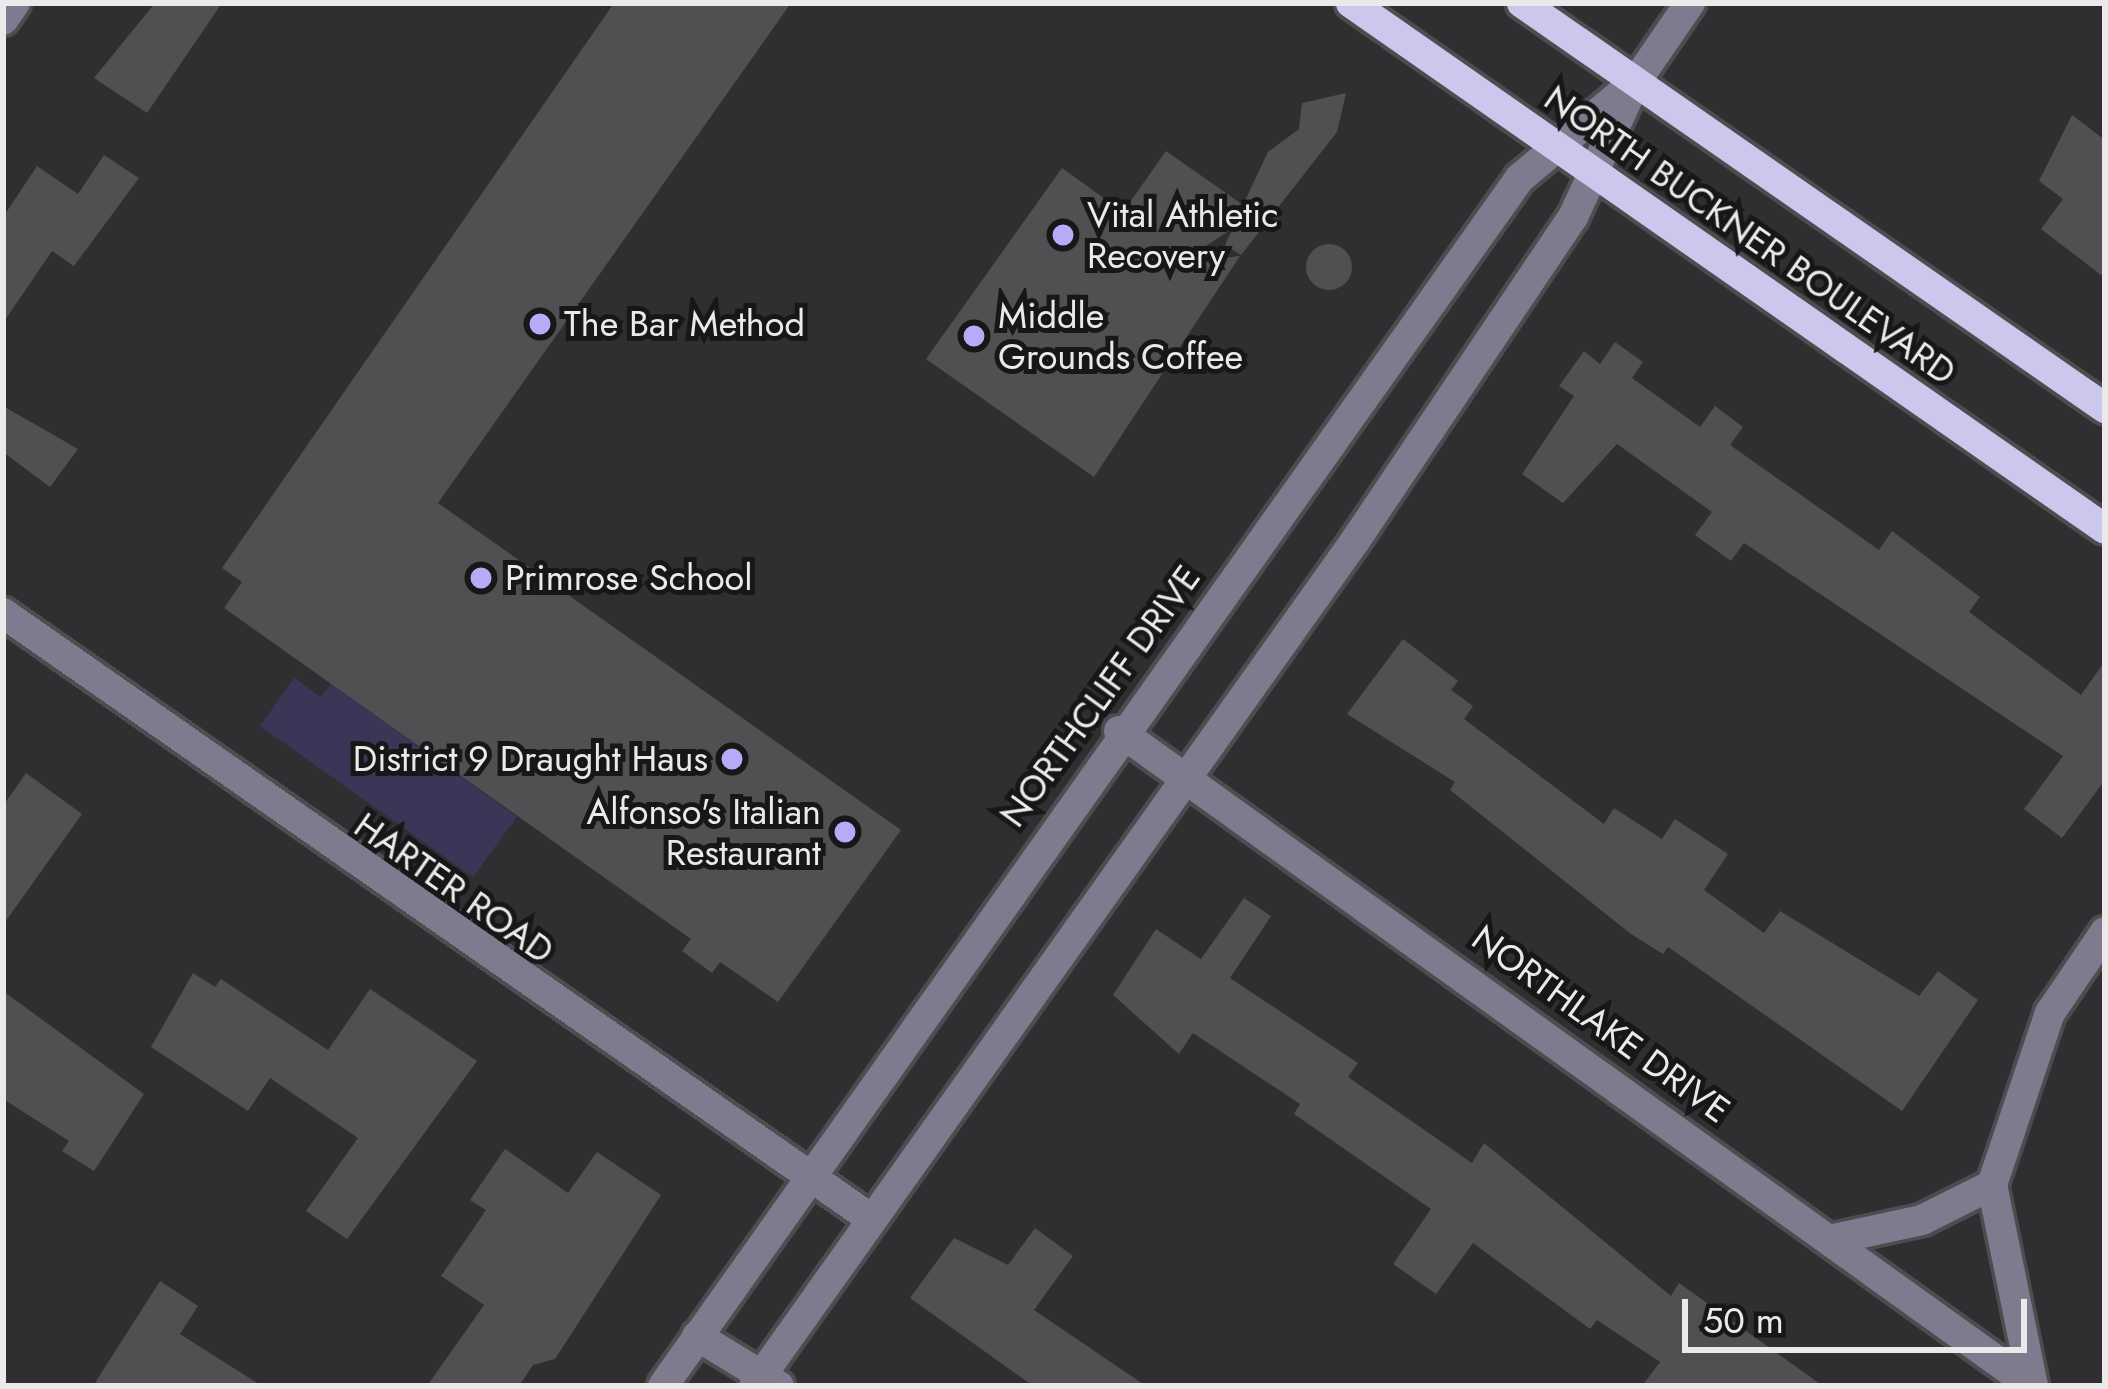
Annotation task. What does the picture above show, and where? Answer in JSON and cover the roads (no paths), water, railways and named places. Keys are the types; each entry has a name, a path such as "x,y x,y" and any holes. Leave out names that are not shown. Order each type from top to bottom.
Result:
{"main road":[{"name":"NORTH BUCKNER BOULEVARD","path":"1351,3 2105,529"},
{"name":"NORTH BUCKNER BOULEVARD","path":"1522,3 2105,408"}],"street":[{"path":"3,20 15,3"},
{"name":"NORTHCLIFF DRIVE","path":"765,1382 867,1216 1186,775 1594,174 1635,82 1690,3"},
{"name":"NORTHCLIFF DRIVE","path":"663,1386 1119,731 1520,178 1635,82"},
{"name":"HARTER ROAD","path":"3,613 867,1216"},
{"name":"NORTHLAKE DRIVE","path":"1119,731 2033,1386"},
{"path":"2033,1386 1992,1185 2050,1013 2105,932"},
{"path":"1834,1239 1922,1220 1992,1185"},
{"path":"697,1336 765,1382"}],"place":[{"name":"Vital Athletic Recovery","path":"1063,235"},
{"name":"The Bar Method","path":"540,324"},
{"name":"Middle Grounds Coffee","path":"974,336"},
{"name":"Primrose School","path":"481,578"},
{"name":"District 9 Draught Haus","path":"732,759"},
{"name":"Alfonso's Italian Restaurant","path":"845,832"}]}
